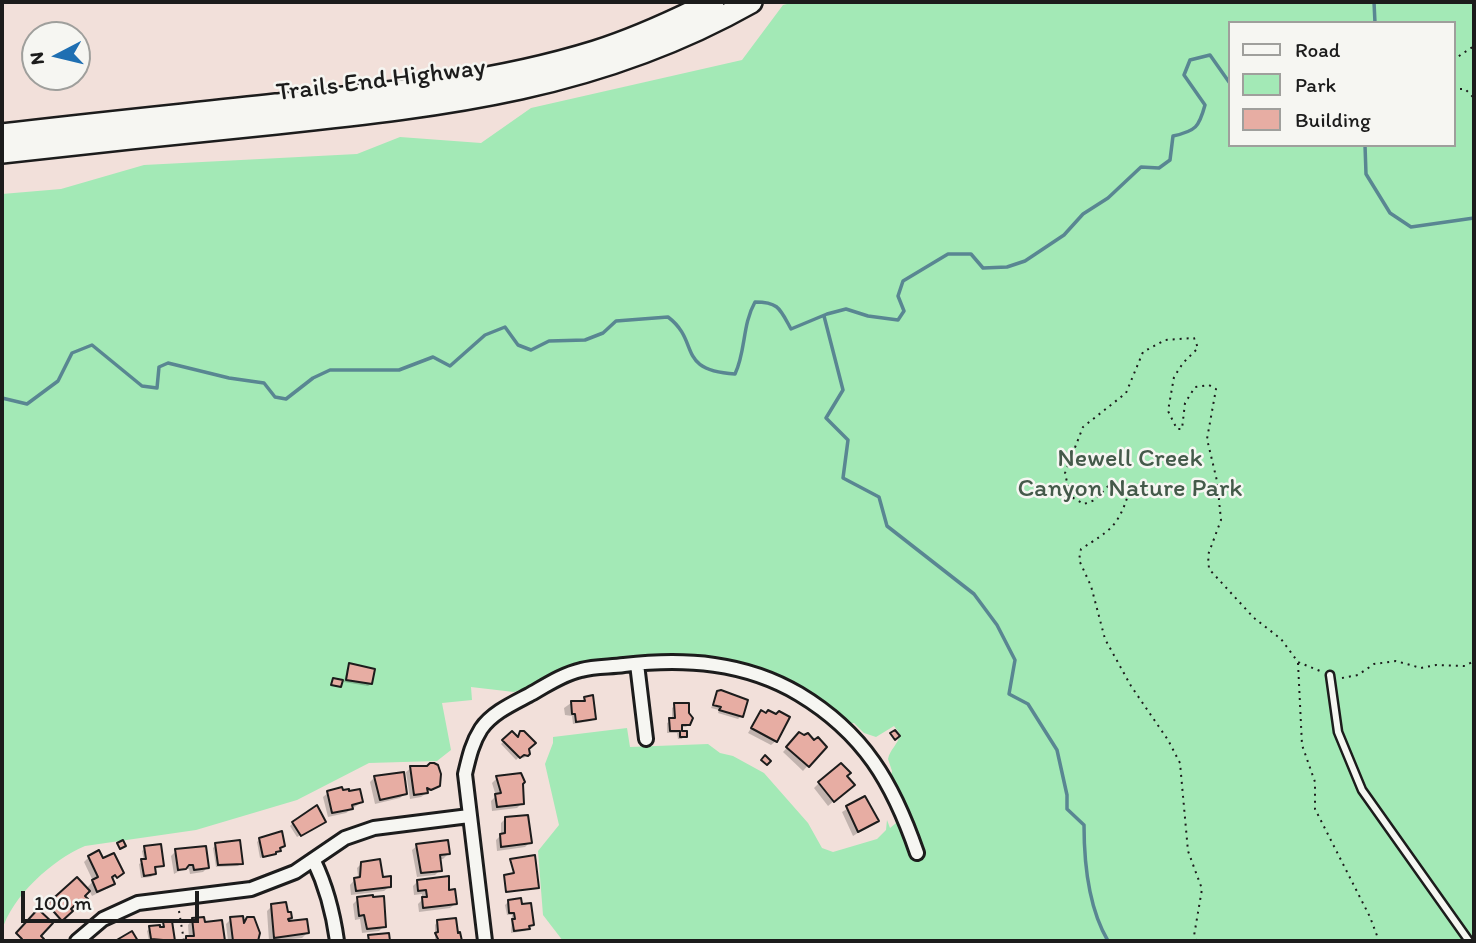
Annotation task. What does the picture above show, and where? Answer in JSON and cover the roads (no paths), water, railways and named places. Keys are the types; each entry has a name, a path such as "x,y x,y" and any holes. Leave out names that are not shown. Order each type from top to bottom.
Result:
{"highway":[{"name":"Trails End Highway","path":"2,135 360,96 485,79 599,51 663,26 713,2"},
{"name":"Trails End Highway","path":"2,152 358,114 500,94 624,60 701,28 751,2"}],"street":[{"path":"485,941 465,774 471,748 483,727 500,711 581,670 680,661 725,666 778,683 800,695 859,741 878,766 904,816 917,853"},
{"path":"637,664 646,739"},
{"path":"77,941 103,919 138,903 251,888 295,872 345,838 374,828 469,816"},
{"path":"314,861 327,887 337,941"}],"lane":[{"path":"1330,675 1338,732 1362,790 1469,941"}],"waterway":[{"path":"1374,2 1375,21"},
{"path":"2,398 27,404 58,381 72,353 92,345 142,386 157,388 159,367 168,363 229,378 264,383 275,397 286,399 313,378 330,370 399,370 433,357 450,366 485,335 505,327 518,345 531,350 549,341 585,340 603,333 616,321 668,317 678,326 696,361 704,367 735,374 755,302 774,305 791,329 846,309 868,316 898,320 904,311 898,296 903,281 948,254 971,254 983,268 1007,267 1025,261 1064,235 1083,214 1108,198 1141,167 1159,168 1170,160 1173,136 1195,127 1205,105 1184,75 1190,60 1210,55 1228,81"},
{"path":"1365,147 1366,174 1390,213 1411,227 1474,218"},
{"path":"824,316 843,390 826,418 848,440 843,478 879,497 887,526 974,594 997,625 1015,660 1009,694 1028,704 1057,750 1067,795 1067,809 1084,825 1088,885 1096,914 1108,941"}],"park label":[{"name":"Newell Creek Canyon Nature Park","path":"1130,474"}]}
